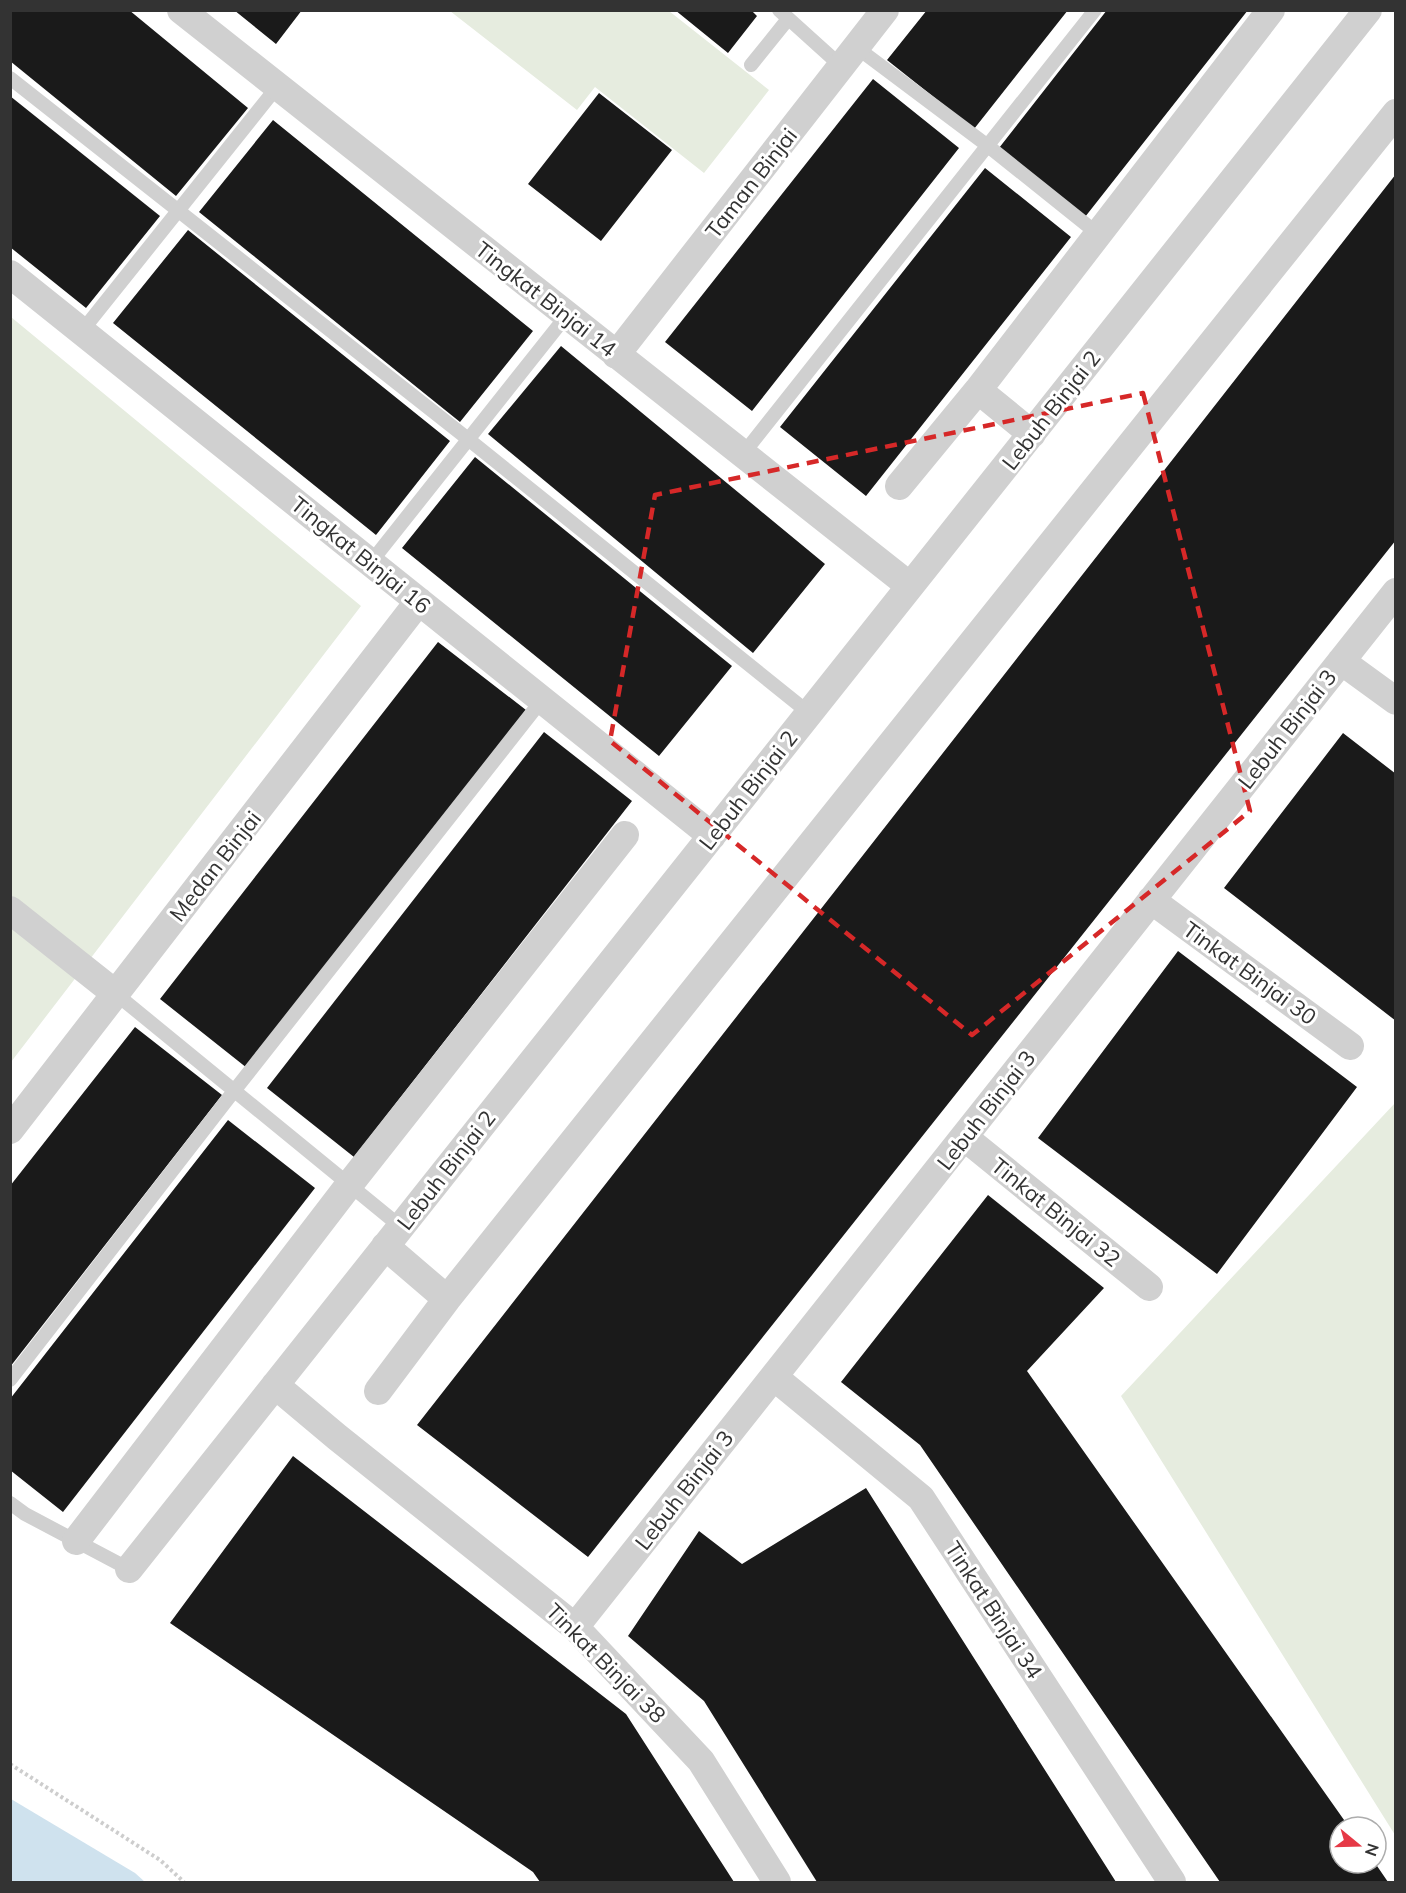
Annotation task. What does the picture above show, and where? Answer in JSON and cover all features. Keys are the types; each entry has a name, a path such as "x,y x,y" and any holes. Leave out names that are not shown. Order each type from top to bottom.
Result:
{"street":[{"name":"Tingkat Binjai 14","path":"181,10 910,586"},
{"name":"Taman Binjai","path":"616,355 885,10"},
{"path":"899,486 978,390 1271,10"},
{"name":"Lebuh Binjai 2","path":"129,1569 1368,10"},
{"path":"378,1391 447,1299 1395,113"},
{"name":"Tingkat Binjai 16","path":"10,274 712,836"},
{"path":"978,390 1032,434"},
{"name":"Lebuh Binjai 3","path":"575,1626 1395,592"},
{"name":"Medan Binjai","path":"10,1130 419,601"},
{"path":"1341,661 1395,701"},
{"path":"76,1541 349,1185 625,835"},
{"name":"Tinkat Binjai 30","path":"1151,900 1350,1047"},
{"path":"10,910 116,994"},
{"name":"Tinkat Binjai 32","path":"964,1137 1149,1287"},
{"path":"393,1237 447,1299"},
{"name":"Tinkat Binjai 34","path":"774,1377 921,1498 1172,1882"},
{"name":"Tinkat Binjai 38","path":"275,1385 575,1626 701,1761 777,1882"}],"lane":[{"path":"743,454 1095,10"},
{"path":"751,65 784,15 988,146 1098,234"},
{"path":"10,78 468,439 809,713"},
{"path":"82,331 277,87"},
{"path":"371,562 567,315"},
{"path":"10,1380 542,700"},
{"path":"116,994 349,1185 393,1237"},
{"path":"10,1503 25,1514 129,1569"}],"path":[{"path":"10,1764 160,1860 184,1882"}],"highlighted area":[{"path":"1143,393 1250,811 972,1035 610,741 655,495"}],"shaded area":[{"path":"450,11 669,11 769,90 704,173 595,87 577,110"},
{"path":"11,317 361,606 11,1062"},
{"path":"1395,1103 1395,1835 1388,1824 1388,1815 1383,1815 1121,1396"}],"water":[{"path":"11,1799 135,1873 145,1882 11,1882"}],"building":[{"path":"10,10 129,10 248,108 176,196 10,61"},
{"path":"234,10 302,10 276,44"},
{"path":"675,10 751,10 757,16 728,53"},
{"path":"927,10 1068,10 974,129 887,60"},
{"path":"1107,10 1248,10 1085,217 999,148"},
{"path":"873,79 959,148 752,411 665,342"},
{"path":"599,93 672,150 601,241 528,184"},
{"path":"10,96 160,216 86,308 10,247"},
{"path":"273,120 533,331 460,422 199,212"},
{"path":"985,168 1071,237 866,496 780,427"},
{"path":"1396,174 1396,540 588,1557 417,1425"},
{"path":"188,230 450,441 376,535 113,323"},
{"path":"561,346 825,564 753,653 488,434"},
{"path":"475,457 732,666 659,756 402,548"},
{"path":"438,642 526,710 247,1068 160,999"},
{"path":"544,732 632,801 354,1157 267,1088"},
{"path":"1343,733 1396,774 1396,1021 1224,888"},
{"path":"1178,951 1357,1087 1217,1274 1038,1138"},
{"path":"135,1027 222,1095 10,1367 10,1186"},
{"path":"228,1120 315,1188 63,1512 10,1470 10,1399"},
{"path":"988,1195 1104,1288 1027,1371 1341,1815 1328,1815 1328,1875 1383,1875 1388,1882 1220,1882 920,1445 841,1382"},
{"path":"293,1456 626,1714 734,1882 540,1882 533,1872 170,1623"},
{"path":"866,1488 1116,1882 817,1882 704,1701 628,1636 699,1531 742,1564"}]}
